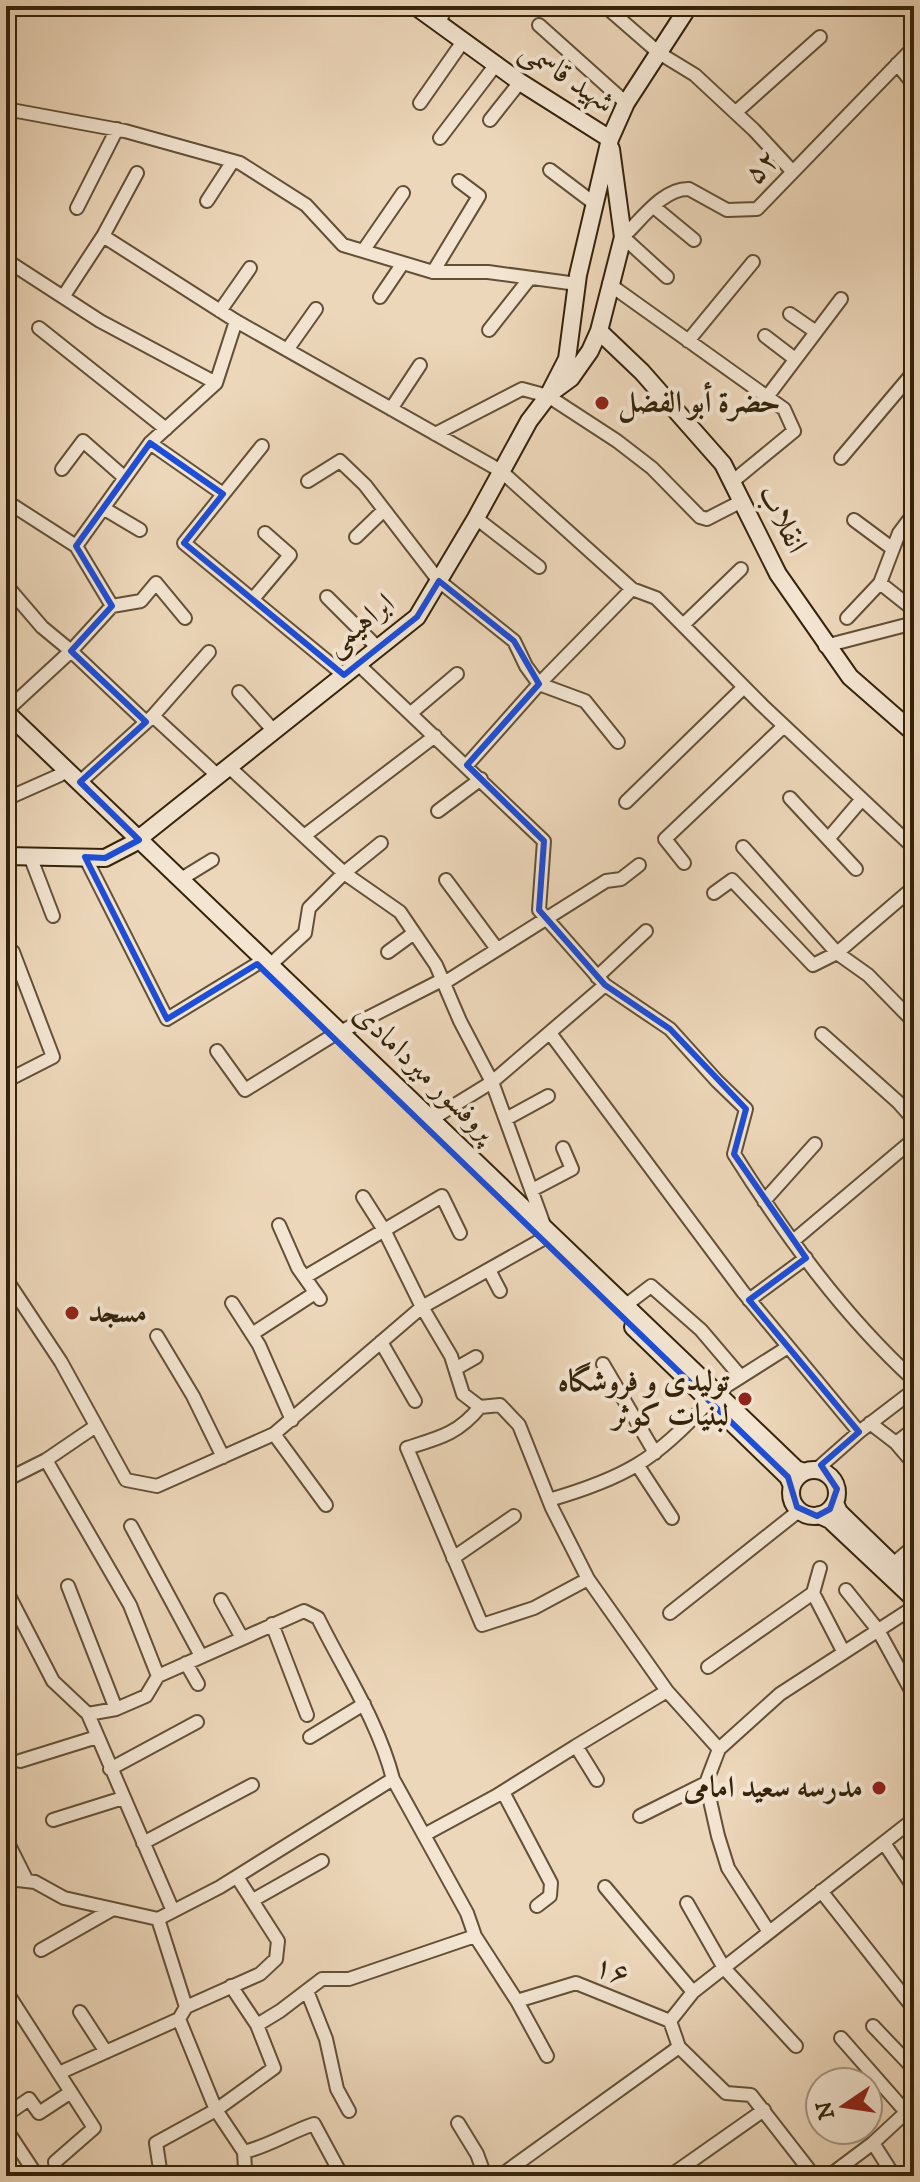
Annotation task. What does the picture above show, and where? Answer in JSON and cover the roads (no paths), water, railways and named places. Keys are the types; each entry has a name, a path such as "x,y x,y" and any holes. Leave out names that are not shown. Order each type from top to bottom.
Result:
{"main road":[{"name":"شهید قاسمی","path":"415,6 520,82 610,139"},
{"path":"548,396 569,353 578,279 610,139 626,103 689,6"},
{"path":"548,396 582,365 599,331 623,237 610,139"},
{"path":"578,279 592,272 605,278 609,284"},
{"name":"انقلاب","path":"599,331 671,404 723,464 778,574 825,646 850,677 914,733"},
{"name":"ابراهیمی","path":"6,856 105,858 134,841 417,617 529,421 548,396"},
{"name":"پروفسور میردامادی","path":"6,711 80,782 134,841 181,879 264,964"},
{"name":"پروفسور میردامادی","path":"6,723 264,964 713,1396 796,1469 810,1471"},
{"name":"پروفسور میردامادی","path":"544,1234 626,1305 788,1477 792,1486"},
{"path":"819,1515 835,1503 837,1489 830,1476 810,1471 796,1479 792,1486 793,1501 800,1510 830,1520 914,1599"},
{"path":"835,1503 839,1512 914,1584"}],"street":[{"path":"439,22 447,6"},
{"path":"605,6 659,53 695,75 736,112 793,172"},
{"path":"539,25 626,103"},
{"path":"736,112 820,37"},
{"path":"420,103 464,40"},
{"name":"۵۲","path":"623,237 675,190 689,189 727,210 757,209 914,47"},
{"path":"440,138 497,63"},
{"path":"897,64 914,85"},
{"path":"490,120 520,82"},
{"path":"6,109 117,129 240,163 306,205 343,245 433,272 488,272 530,278 578,279"},
{"path":"77,208 117,129"},
{"path":"207,201 233,161"},
{"path":"550,170 595,204"},
{"path":"63,297 103,236 137,173"},
{"path":"433,272 479,196 459,181"},
{"path":"363,251 403,193"},
{"path":"654,207 694,240"},
{"path":"103,236 236,321 501,471 632,589 656,598 784,726 914,848"},
{"path":"623,237 667,277"},
{"path":"6,260 100,321 216,383"},
{"path":"688,341 753,262"},
{"path":"380,297 403,263"},
{"path":"220,311 250,268"},
{"path":"489,330 530,278"},
{"path":"609,284 784,409 794,431 732,482"},
{"path":"767,397 841,299"},
{"path":"287,350 316,309"},
{"path":"790,314 816,332"},
{"path":"76,546 150,443 216,383 236,321"},
{"path":"39,328 166,429"},
{"path":"765,336 795,359"},
{"path":"391,409 420,365"},
{"path":"841,458 914,375"},
{"path":"435,434 517,390 548,396 652,468 700,517 707,519 740,502"},
{"path":"62,469 83,441 125,478"},
{"path":"150,443 223,494"},
{"path":"262,446 184,543 344,675"},
{"path":"308,481 340,461 365,485 439,581 514,641 539,684 585,701 618,742"},
{"path":"6,501 76,546 112,606"},
{"path":"103,508 140,530"},
{"path":"356,537 384,510"},
{"path":"847,618 880,583 899,533 914,513"},
{"path":"476,518 539,567"},
{"path":"854,520 893,549"},
{"path":"253,599 290,555 265,533"},
{"path":"683,625 741,569"},
{"path":"6,711 71,651 112,606 141,601 156,583 185,618"},
{"path":"880,583 914,610"},
{"path":"6,585 42,627 149,719 222,770 304,836 344,873 400,912 436,965 492,1082 532,1190 544,1234 489,1270 422,1307 274,1434 157,1486 126,1480 61,1362 6,1279"},
{"path":"467,765 539,684 632,589"},
{"path":"327,597 378,648"},
{"path":"825,646 914,623"},
{"path":"80,782 149,719 209,652"},
{"path":"358,664 544,841 539,910 601,981 670,1029 746,1109 734,1154 806,1258 878,1347 914,1380"},
{"path":"411,713 457,674"},
{"path":"626,802 744,687"},
{"path":"239,692 273,730"},
{"path":"684,863 665,839 784,726"},
{"path":"304,836 435,736"},
{"path":"6,799 60,775"},
{"path":"438,811 481,779"},
{"path":"790,798 856,869"},
{"path":"828,839 862,799"},
{"path":"85,857 167,1019 264,964 305,933 309,908 344,873 381,843"},
{"path":"743,847 837,953 868,975 914,1022"},
{"path":"30,856 53,916"},
{"path":"181,879 212,860"},
{"path":"217,1051 245,1090 336,1034 443,982 606,881 621,879 639,865"},
{"path":"446,880 497,949"},
{"path":"714,893 732,880 813,965 837,953 914,887"},
{"path":"428,1122 492,1082 550,1033 646,931"},
{"path":"388,952 414,933"},
{"path":"6,952 13,952 53,1057 6,1081"},
{"path":"550,1033 749,1300 859,1432"},
{"path":"822,1034 914,1120"},
{"path":"506,1119 548,1096"},
{"path":"793,1241 914,1139"},
{"path":"764,1201 815,1144"},
{"path":"532,1190 572,1169 563,1148"},
{"path":"305,1277 442,1196 460,1233"},
{"path":"363,1197 451,1356 463,1394 480,1407 500,1405 519,1425 549,1500 588,1579 667,1691 719,1749"},
{"path":"252,1334 318,1296 298,1268 279,1225"},
{"path":"749,1300 806,1258"},
{"path":"489,1270 500,1291"},
{"path":"626,1305 651,1286 701,1330 741,1377"},
{"path":"232,1303 252,1334 292,1420"},
{"path":"157,1336 193,1396 223,1457"},
{"path":"381,1342 415,1401"},
{"path":"549,1500 596,1486 638,1466 689,1423 713,1396 788,1347"},
{"path":"455,1369 476,1357"},
{"path":"603,1364 655,1453"},
{"path":"810,1471 914,1390"},
{"path":"480,1407 465,1425 444,1437 407,1448 482,1625 534,1608 588,1579"},
{"path":"870,1423 896,1443 914,1464"},
{"path":"465,1425 473,1439"},
{"path":"6,1480 46,1460 96,1426"},
{"path":"896,1443 914,1429"},
{"path":"274,1434 326,1505"},
{"path":"46,1460 130,1605 158,1676"},
{"path":"638,1466 672,1518"},
{"path":"670,1613 800,1510"},
{"path":"453,1558 514,1516"},
{"path":"131,1526 201,1656"},
{"path":"893,1564 914,1546"},
{"path":"708,1667 813,1593 820,1568"},
{"path":"68,1586 116,1709"},
{"path":"6,1590 53,1681 88,1714 173,1911"},
{"path":"846,1590 878,1630 914,1696"},
{"path":"813,1593 843,1651"},
{"path":"221,1600 242,1638"},
{"path":"769,1932 728,1868 706,1783 712,1761 719,1749 780,1694 914,1607"},
{"path":"88,1714 116,1709 146,1696 158,1676 272,1624 304,1611 318,1618 364,1704 386,1753 393,1779 467,1913 475,1936 517,2001 547,2056"},
{"path":"272,1624 307,1715"},
{"path":"186,1663 198,1684"},
{"path":"424,1835 503,1792 667,1691"},
{"path":"310,1737 364,1704"},
{"path":"110,1769 197,1722"},
{"path":"20,1761 97,1737"},
{"path":"576,1746 597,1780"},
{"path":"6,1883 9,1879 35,1882 64,1898 158,1919 237,1877 393,1779"},
{"path":"640,1816 706,1783"},
{"path":"143,1843 252,1785"},
{"path":"503,1792 551,1883 550,1896 537,1906"},
{"path":"53,1820 123,1798"},
{"path":"814,2176 751,2095 726,2093 679,2047 670,2021 693,1992 913,1820"},
{"path":"6,1839 27,1881"},
{"path":"884,1843 914,1888"},
{"path":"253,1900 322,1861"},
{"path":"59,2073 179,2019 186,2007 260,1974 276,1959 278,1941 237,1877"},
{"path":"605,1887 693,1992"},
{"path":"821,1891 914,2009"},
{"path":"687,1903 724,1968 796,2046"},
{"path":"41,1950 113,1909"},
{"path":"158,1919 186,2007"},
{"path":"257,2025 322,1979 349,1979 475,1936"},
{"name":"۱۶","path":"517,2001 576,1983 670,2021"},
{"path":"161,2176 156,2143 216,2110 274,2068 257,2025 231,1986"},
{"path":"6,1991 94,2128 55,2162 58,2176"},
{"path":"307,1991 326,2039 337,2089 349,2111"},
{"path":"80,2012 106,2052"},
{"path":"179,2019 216,2110 244,2152 244,2174"},
{"path":"873,2026 914,2069"},
{"path":"841,2038 912,2107 884,2133"},
{"path":"500,2176 679,2047"},
{"path":"6,2115 29,2099 39,2113 71,2092"},
{"path":"670,2176 764,2110"},
{"path":"458,2123 477,2154 485,2176"},
{"path":"244,2152 267,2146 291,2132 314,2124 342,2176"},
{"path":"6,2129 37,2176"},
{"path":"829,2176 869,2146"},
{"path":"875,2146 894,2176"}],"place":[{"name":"حضرة أبو الفضل","path":"602,403"},
{"name":"مسجد","path":"72,1313"},
{"name":"تولیدی و فروشگاه لبنیات کوثر","path":"745,1399"},
{"name":"مدرسه سعید امامی","path":"879,1788"}]}
